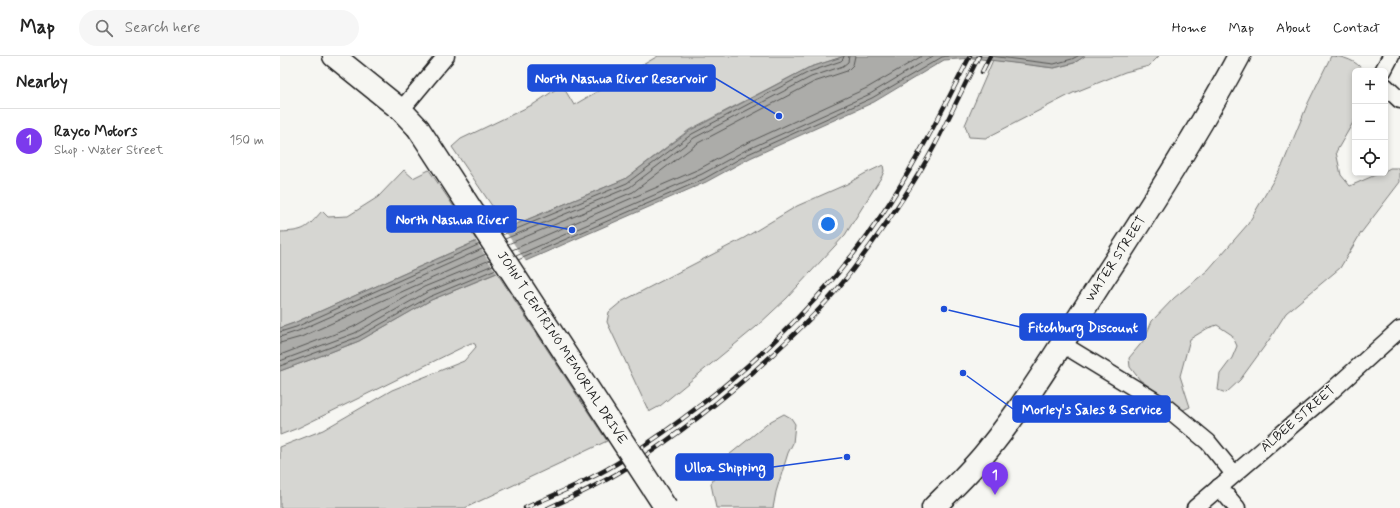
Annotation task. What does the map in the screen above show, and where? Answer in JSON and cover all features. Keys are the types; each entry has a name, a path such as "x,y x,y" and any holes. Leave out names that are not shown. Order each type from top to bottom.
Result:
{"main road":[{"name":"JOHN T CENTRINO MEMORIAL DRIVE","path":"334,56 401,110 418,128 666,508"},
{"name":"WATER STREET","path":"933,508 986,452 1008,423 1062,344 1168,177 1239,56"}],"street":[{"path":"401,110 446,56"},
{"path":"1385,68 1391,56"},
{"path":"1388,89 1400,100"},
{"name":"ALBEE STREET","path":"1195,508 1326,396 1400,329"},
{"path":"1062,344 1167,408 1208,442 1234,474"},
{"path":"1219,487 1237,508"}],"shaded area":[{"path":"658,56 845,56 808,68 689,130 625,179 507,228 452,147 461,139 534,104 562,85 574,105"},
{"path":"1085,56 1159,56 1149,66 1125,72 1073,93 986,138 969,137 965,125 993,60 1054,68 1074,63"},
{"path":"1331,56 1349,60 1361,67 1352,68 1352,124 1336,152 1341,175 1350,186 1373,176 1388,176 1388,169 1400,168 1400,182 1361,233 1340,268 1286,313 1269,340 1240,380 1226,393 1218,390 1220,374 1232,358 1237,346 1232,335 1217,325 1208,328 1190,339 1180,376 1190,407 1183,410 1140,380 1130,367 1129,358 1144,340 1152,321 1174,298 1208,270 1248,224 1283,164 1308,103"},
{"path":"883,165 884,171 882,176 845,235 787,298 756,327 660,406 649,412 607,322 609,312 621,302 744,238 797,206 847,184"},
{"path":"404,170 413,178 429,170 477,241 280,328 280,232 295,231 304,228 322,211 328,217 348,216 378,197"},
{"path":"497,273 607,441 465,508 280,508 280,447 323,430 392,390 464,361 476,347 475,344 471,343 298,428 280,435 280,371 359,341 431,300"},
{"path":"784,414 791,418 795,424 793,443 788,453 776,492 773,508 716,508 711,484 724,459 771,421"}],"water":[{"path":"845,56 1085,56 1074,63 1054,68 973,58 944,60 874,102 750,158 706,182 528,260 431,300 359,341 280,371 280,328 495,233 625,179 689,131 808,68"}],"pier":[{"path":"503,228 527,263 498,275 475,240"}],"railway":[{"path":"525,508 600,473 624,459 662,433 736,376 804,311 864,240 890,202 922,148 970,56"},
{"path":"548,508 609,478 665,442 736,387 814,315 845,280 907,193 935,145 979,56"},
{"path":"982,72 990,56"}],"place":[{"name":"North Nashua River Reservoir","path":"779,116"},
{"name":"North Nashua River","path":"572,230"},
{"name":"Fitchburg Discount","path":"944,309"},
{"name":"Morley's Sales & Service","path":"963,373"},
{"name":"Ulloa Shipping","path":"847,457"},
{"name":"Rayco Motors","path":"995,495"}]}
